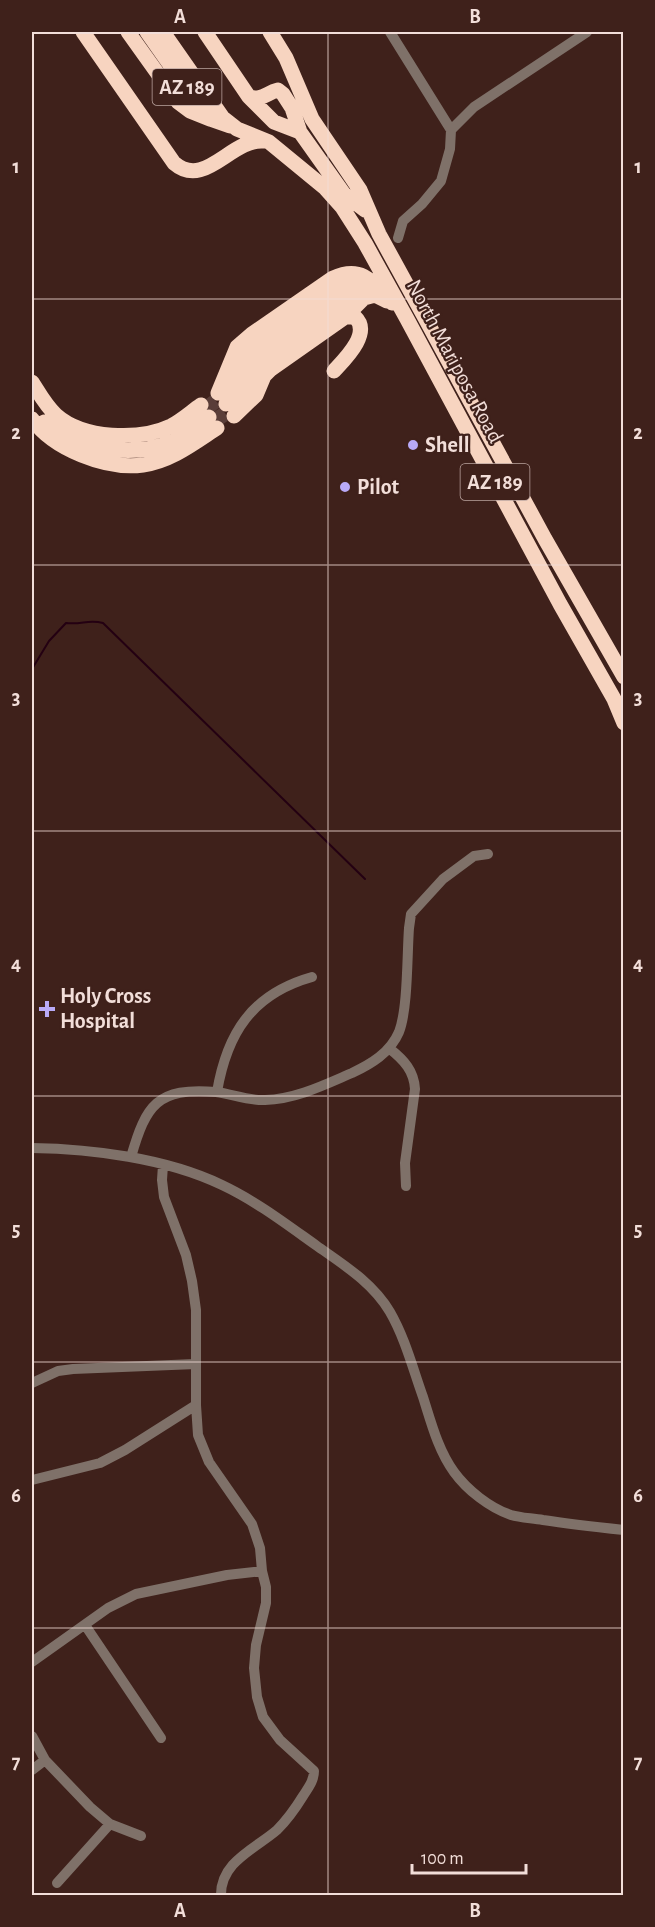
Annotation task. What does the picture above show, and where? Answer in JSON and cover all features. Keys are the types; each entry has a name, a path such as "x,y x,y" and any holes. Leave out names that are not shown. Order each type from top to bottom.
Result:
{"highway":[{"name":"AZ 189","path":"83,32 95,40 174,163 181,169 195,172 203,170 247,143 256,140 269,142"},
{"name":"AZ 189","path":"128,32 178,102 190,111 269,142 325,188 342,207 365,243"},
{"name":"AZ 189","path":"147,32 210,118"},
{"name":"AZ 189","path":"165,32 223,118 237,129"},
{"name":"AZ 189","path":"205,32 249,97 274,122 300,132"},
{"name":"AZ 189","path":"270,32 286,58 302,97 324,137 360,190 372,222"},
{"name":"AZ 189","path":"249,97 263,98 278,90 283,94 292,108 300,132 344,194 372,222"},
{"path":"365,243 372,222"},
{"name":"North Mariposa Road","path":"372,222 545,539 624,677"},
{"name":"North Mariposa Road","path":"365,243 560,604 614,699 624,723"},
{"path":"227,403 237,347 252,334 343,273 358,273 372,291 404,316"},
{"path":"227,403 256,395 264,376 271,369 345,317 372,291"},
{"path":"227,403 250,393 259,373 268,362 372,291"},
{"path":"334,371 350,354 361,329 355,317 345,317"},
{"path":"32,382 57,416 71,425 98,434 128,435 154,432 209,416 179,453 143,465 111,464 83,455 59,444 36,425 34,417"}],"street":[{"path":"390,32 451,130 450,149 441,181 422,204 403,221 398,238"},
{"path":"451,130 474,107 587,32"},
{"path":"131,1157 143,1121 157,1101 179,1092 217,1092 262,1100 287,1098 326,1084 367,1065 390,1049 403,1021 411,914 443,879 474,856 488,854"},
{"path":"217,1092 227,1048 239,1027 258,1006 292,983 312,977"},
{"path":"390,1049 404,1062 415,1078 405,1163 406,1186"},
{"path":"32,1148 57,1148 131,1157 221,1184 258,1204 355,1273 376,1291 390,1312 405,1346 441,1448 454,1472 471,1490 492,1506 512,1515 624,1530"},
{"path":"163,1165 164,1197 186,1255 192,1281 198,1338 196,1364 198,1435 209,1462 252,1524 260,1548 266,1603 256,1645 254,1668 257,1696 263,1717 296,1757 310,1767 314,1776 289,1817 275,1831 233,1863 221,1896"},
{"path":"32,1383 58,1371 73,1369 196,1364"},
{"path":"32,1480 100,1462 124,1450 196,1405"},
{"path":"32,1662 120,1600 136,1593 227,1575 262,1571"},
{"path":"85,1625 161,1738"},
{"path":"32,1736 45,1760 90,1807 110,1824 141,1836"},
{"path":"32,1770 45,1760"},
{"path":"57,1883 110,1824"}],"waterway":[{"path":"32,669 49,641 66,623 103,623 365,879"}],"tunnel":[{"path":"204,410 221,397"},
{"path":"213,422 230,410"}],"place":[{"name":"Shell","path":"413,445"},
{"name":"Pilot","path":"345,487"},
{"name":"Holy Cross Hospital","path":"47,1009"}]}
